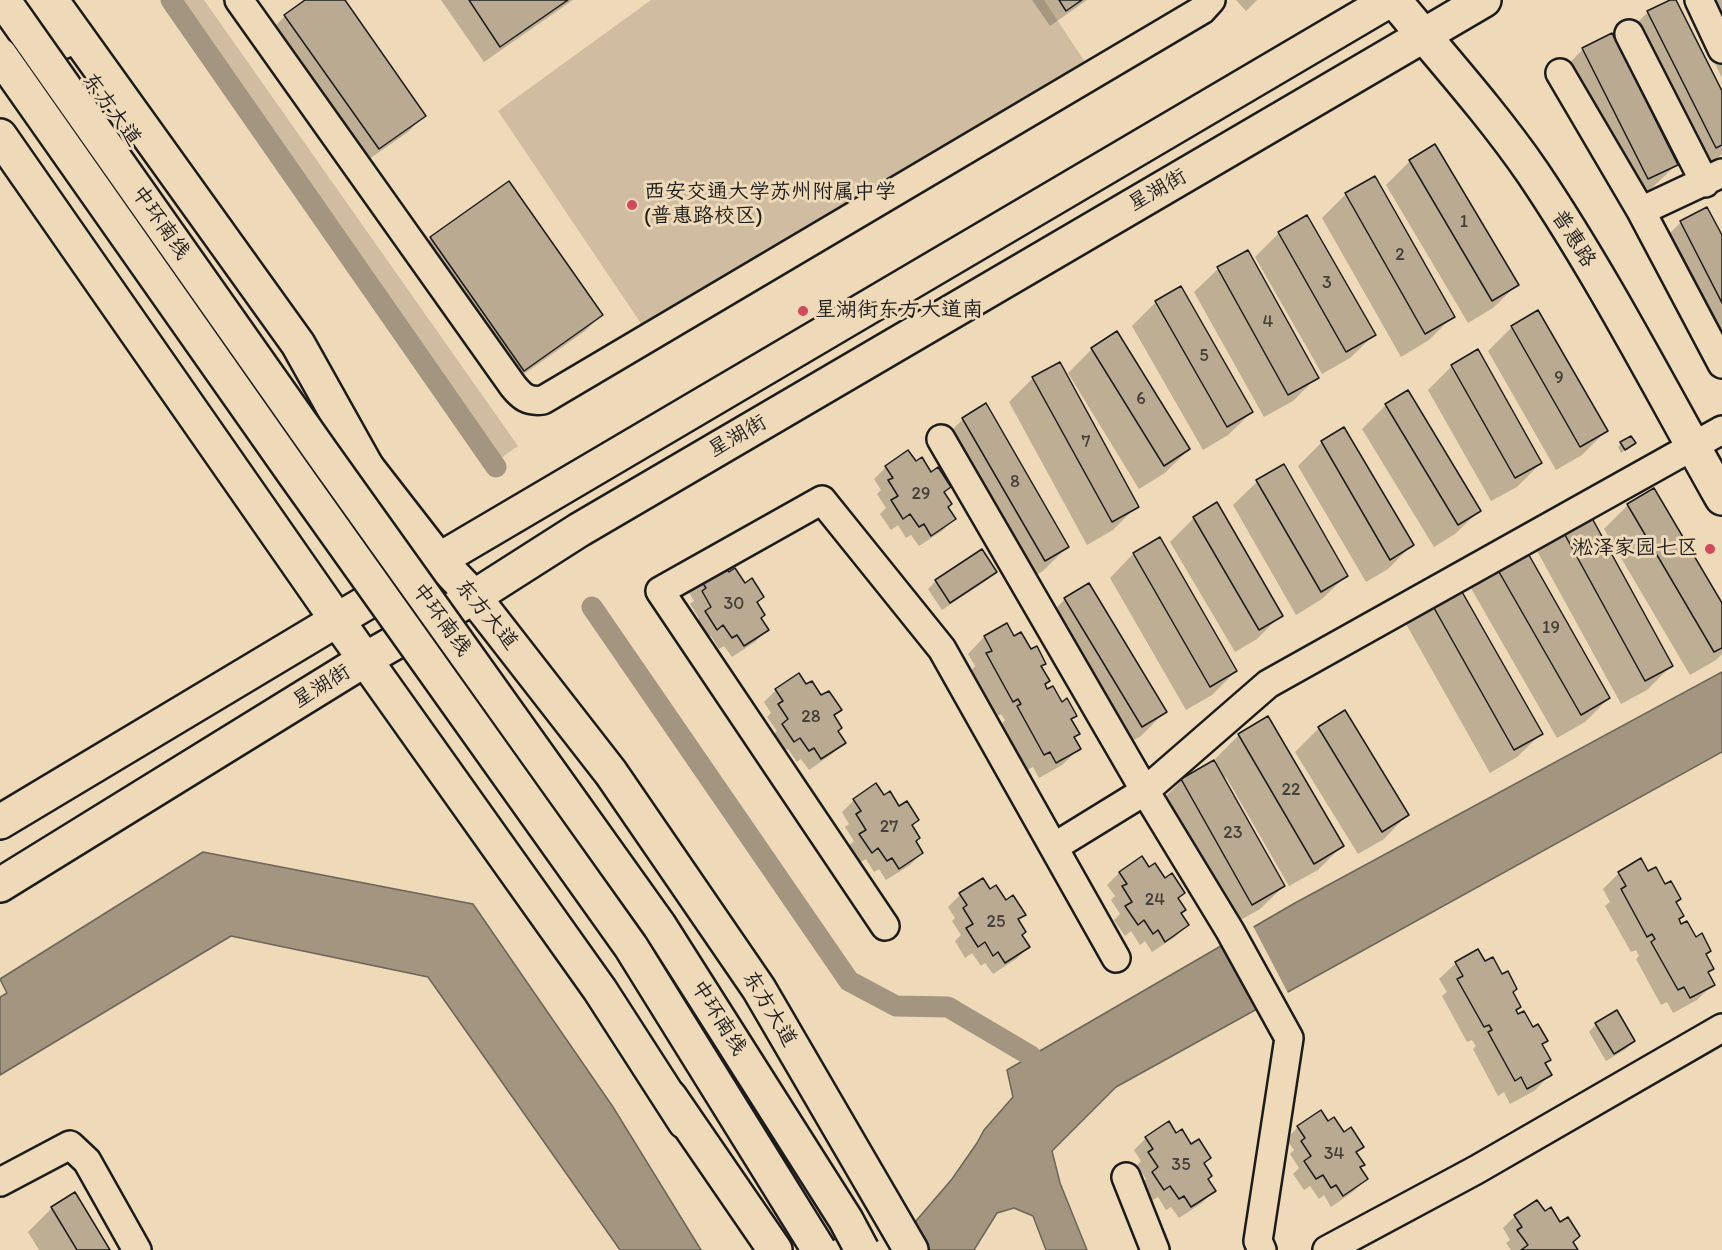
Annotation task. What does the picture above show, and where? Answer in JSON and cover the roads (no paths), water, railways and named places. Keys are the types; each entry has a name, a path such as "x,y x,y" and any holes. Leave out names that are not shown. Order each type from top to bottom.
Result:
{"main road":[{"name":"中环南线","path":"3,0 315,444 659,925 840,1210 862,1250"},
{"name":"东方大道","path":"32,0 369,471 439,560 474,597 611,773 759,989 905,1240"},
{"path":"51,0 298,344 369,471"},
{"path":"0,822 337,620 1392,0"},
{"name":"普惠路","path":"1392,0 1482,104 1532,173 1592,268 1722,498"},
{"name":"星湖街","path":"0,885 366,659 474,597 579,530 1484,0"},
{"name":"中环南线","path":"0,55 292,472 631,947 819,1250"},
{"path":"0,136 337,620 600,990 775,1250"},
{"path":"670,1097 759,1250"}],"street":[{"path":"239,0 513,386 531,401 543,400 1202,10 1211,0"},
{"path":"1699,0 1722,49"},
{"path":"1629,34 1717,179 1641,211"},
{"path":"1560,73 1641,211 1722,364"},
{"path":"1054,847 1145,791 1268,684 1722,430"},
{"path":"941,439 1145,791 1230,931 1289,1038 1252,1247"},
{"path":"885,926 660,591 822,500 942,649 1116,958"},
{"path":"1327,1250 1476,1170 1722,1028"},
{"path":"0,1182 70,1145 87,1161 137,1250"},
{"path":"1126,1177 1155,1250"}],"waterway":[{"path":"171,0 496,467"},
{"path":"592,607 849,981 896,1006 948,1007 1031,1056"}],"place":[{"name":"西安交通大学苏州附属中学 (普惠路校区)","path":"632,205"},
{"name":"星湖街东方大道南","path":"803,311"},
{"name":"淞泽家园七区","path":"1710,549"}]}
